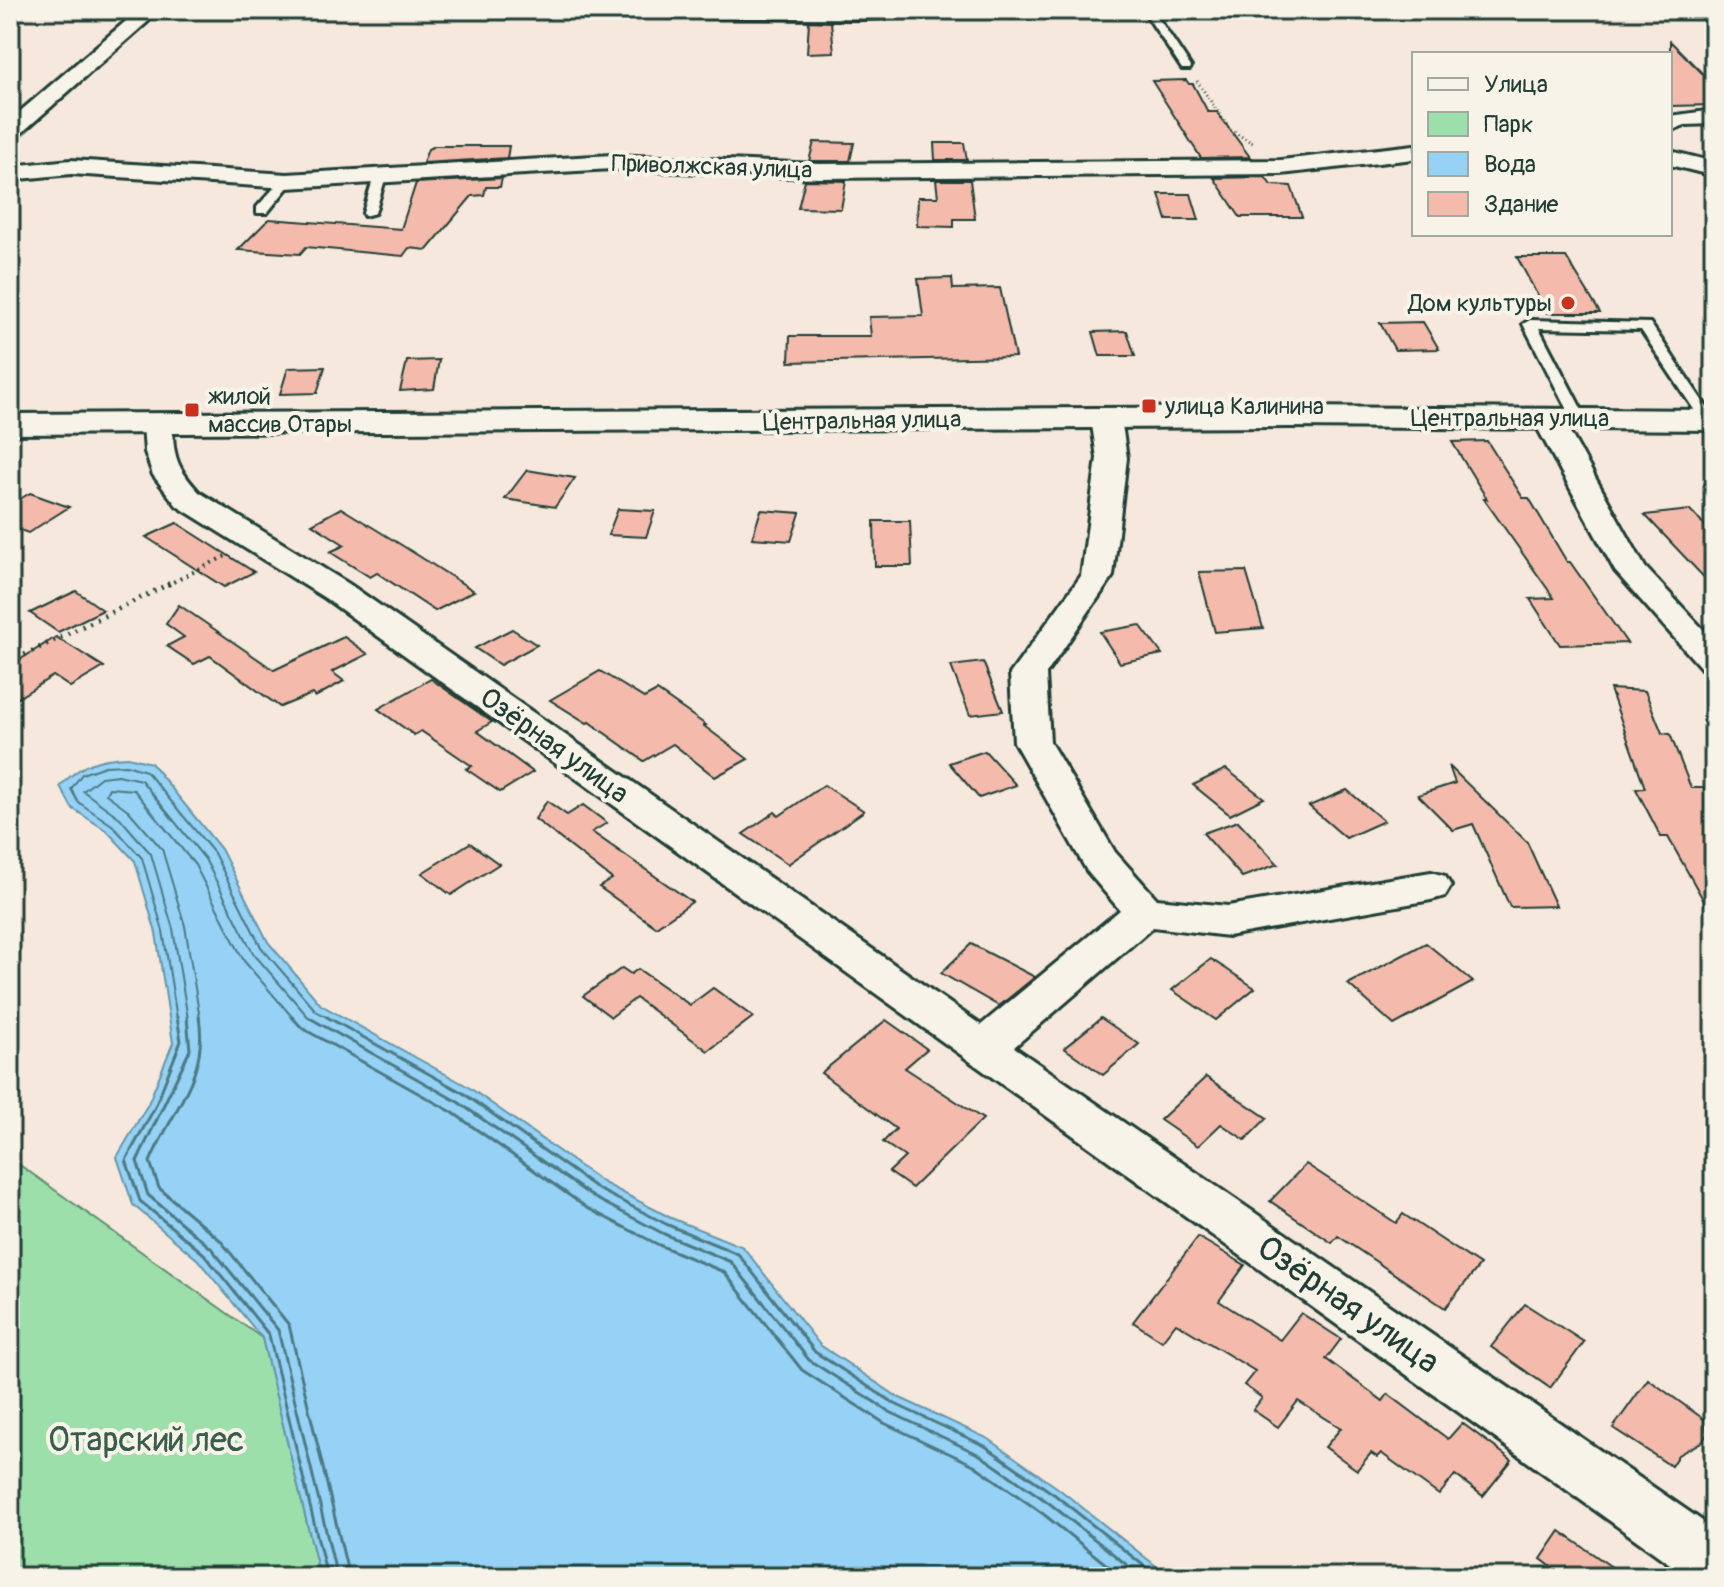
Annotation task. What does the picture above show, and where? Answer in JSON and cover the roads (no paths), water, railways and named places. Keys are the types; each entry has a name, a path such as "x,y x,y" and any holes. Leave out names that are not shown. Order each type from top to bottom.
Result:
{"street":[{"path":"10,131 151,10"},
{"path":"631,10 856,13 949,10"},
{"path":"1672,123 1681,119 1714,117"},
{"name":"Приволжская улица","path":"10,173 71,167 287,181 612,162 818,171 1298,165 1412,152"},
{"path":"1672,158 1714,169"},
{"path":"1106,418 1112,458 1097,576 1028,674 1032,742 1101,861 1145,912 1228,921 1431,886"},
{"name":"Центральная улица","path":"10,424 406,426 1106,418 1711,420"},
{"path":"1563,418 1631,571 1714,662"},
{"name":"Озёрная улица","path":"158,425 160,452 168,475 188,499 337,591 982,1049 1714,1562"},
{"path":"982,1049 1145,912"}],"lane":[{"path":"1148,10 1186,67"},
{"path":"369,213 380,176"},
{"path":"262,210 287,181"},
{"path":"1563,418 1530,324 1645,326 1711,420"}],"water":[{"path":"128,757 151,763 221,849 268,942 321,1005 467,1086 602,1182 671,1218 743,1247 820,1345 898,1397 989,1439 1059,1489 1170,1577 320,1577 262,1338 198,1260 133,1205 117,1157 148,1104 173,1043 156,933 135,861 107,831 72,808 60,786 75,772 91,764"}],"place":[{"name":"Дом культуры","path":"1568,303"},
{"name":"улица Калинина","path":"1149,406"},
{"name":"жилой массив Отары","path":"192,410"}],"park label":[{"name":"Отарский лес","path":"146,1440"}]}
